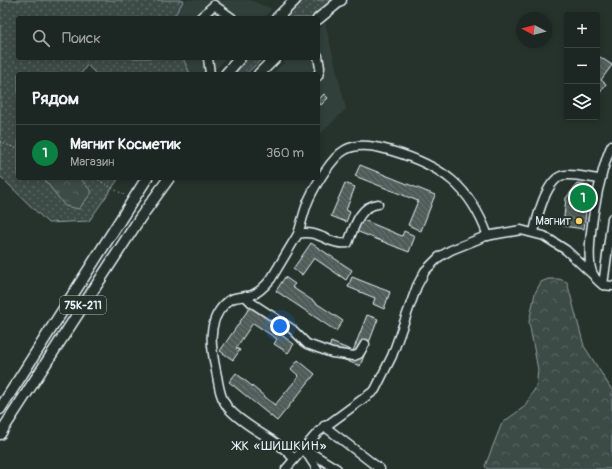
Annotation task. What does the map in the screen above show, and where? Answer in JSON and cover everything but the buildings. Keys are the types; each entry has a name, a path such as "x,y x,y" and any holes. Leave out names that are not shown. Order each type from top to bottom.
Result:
{"main road":[{"path":"279,16 295,0"},
{"path":"321,17 341,0"},
{"path":"228,72 238,60"},
{"path":"261,72 273,60"},
{"name":"75К-211","path":"0,409 146,180"},
{"name":"75К-211","path":"1,433 127,238 168,180"},
{"path":"0,421 2,424 1,433"}],"lane":[{"path":"202,16 214,5 229,16"},
{"path":"208,60 210,72"},
{"path":"319,60 319,72"},
{"path":"294,459 281,446 266,437 229,409 222,398 211,345 214,320 224,304 238,296 256,293 271,279 298,234 309,199 335,158 345,150 370,145 424,162 446,175 456,183 480,214 488,236"},
{"path":"592,274 590,264 591,240 600,179 606,157 612,145"},
{"path":"534,232 540,209 555,179 564,174 600,179"},
{"path":"298,234 313,232 338,243 348,243 358,219 373,204 378,204"},
{"path":"608,286 612,218"},
{"path":"286,469 324,426 375,390 392,356 417,286 432,262 451,250 488,236 511,230 534,232 544,236 566,250 592,274 608,286"},
{"path":"245,296 252,303 292,329 307,344 332,354 354,356 359,354 365,344"},
{"path":"324,426 380,469"},
{"path":"304,448 317,469"},
{"path":"304,448 336,469"}],"path":[{"path":"0,142 16,147"},
{"path":"98,180 133,200"}],"shaded area":[{"path":"182,0 250,0 272,9 266,16 173,16"},
{"path":"325,23 346,109 320,134 320,72 274,72 286,60 320,60 320,28"},
{"path":"185,60 224,60 213,72 188,72"}],"green space":[{"path":"0,0 184,0 174,16 16,16 16,60 184,60 189,72 94,72 87,65 82,72 16,72 16,180 118,180 89,221 48,223 0,176"},
{"path":"304,0 332,0 313,16 287,16"},
{"path":"244,60 261,60 248,72 234,72"},
{"path":"45,180 82,180 92,192 79,209 65,206"},
{"path":"548,279 559,279 567,282 584,346 612,390 612,469 487,469 485,466 502,423 524,407 536,387 538,370 529,322 535,293 541,282"}],"place":[{"name":"Магнит Косметик","path":"583,198"},
{"name":"Магнит","path":"579,221"}],"district":[{"name":"ЖК «ШИШКИН»","path":"280,446"}]}
